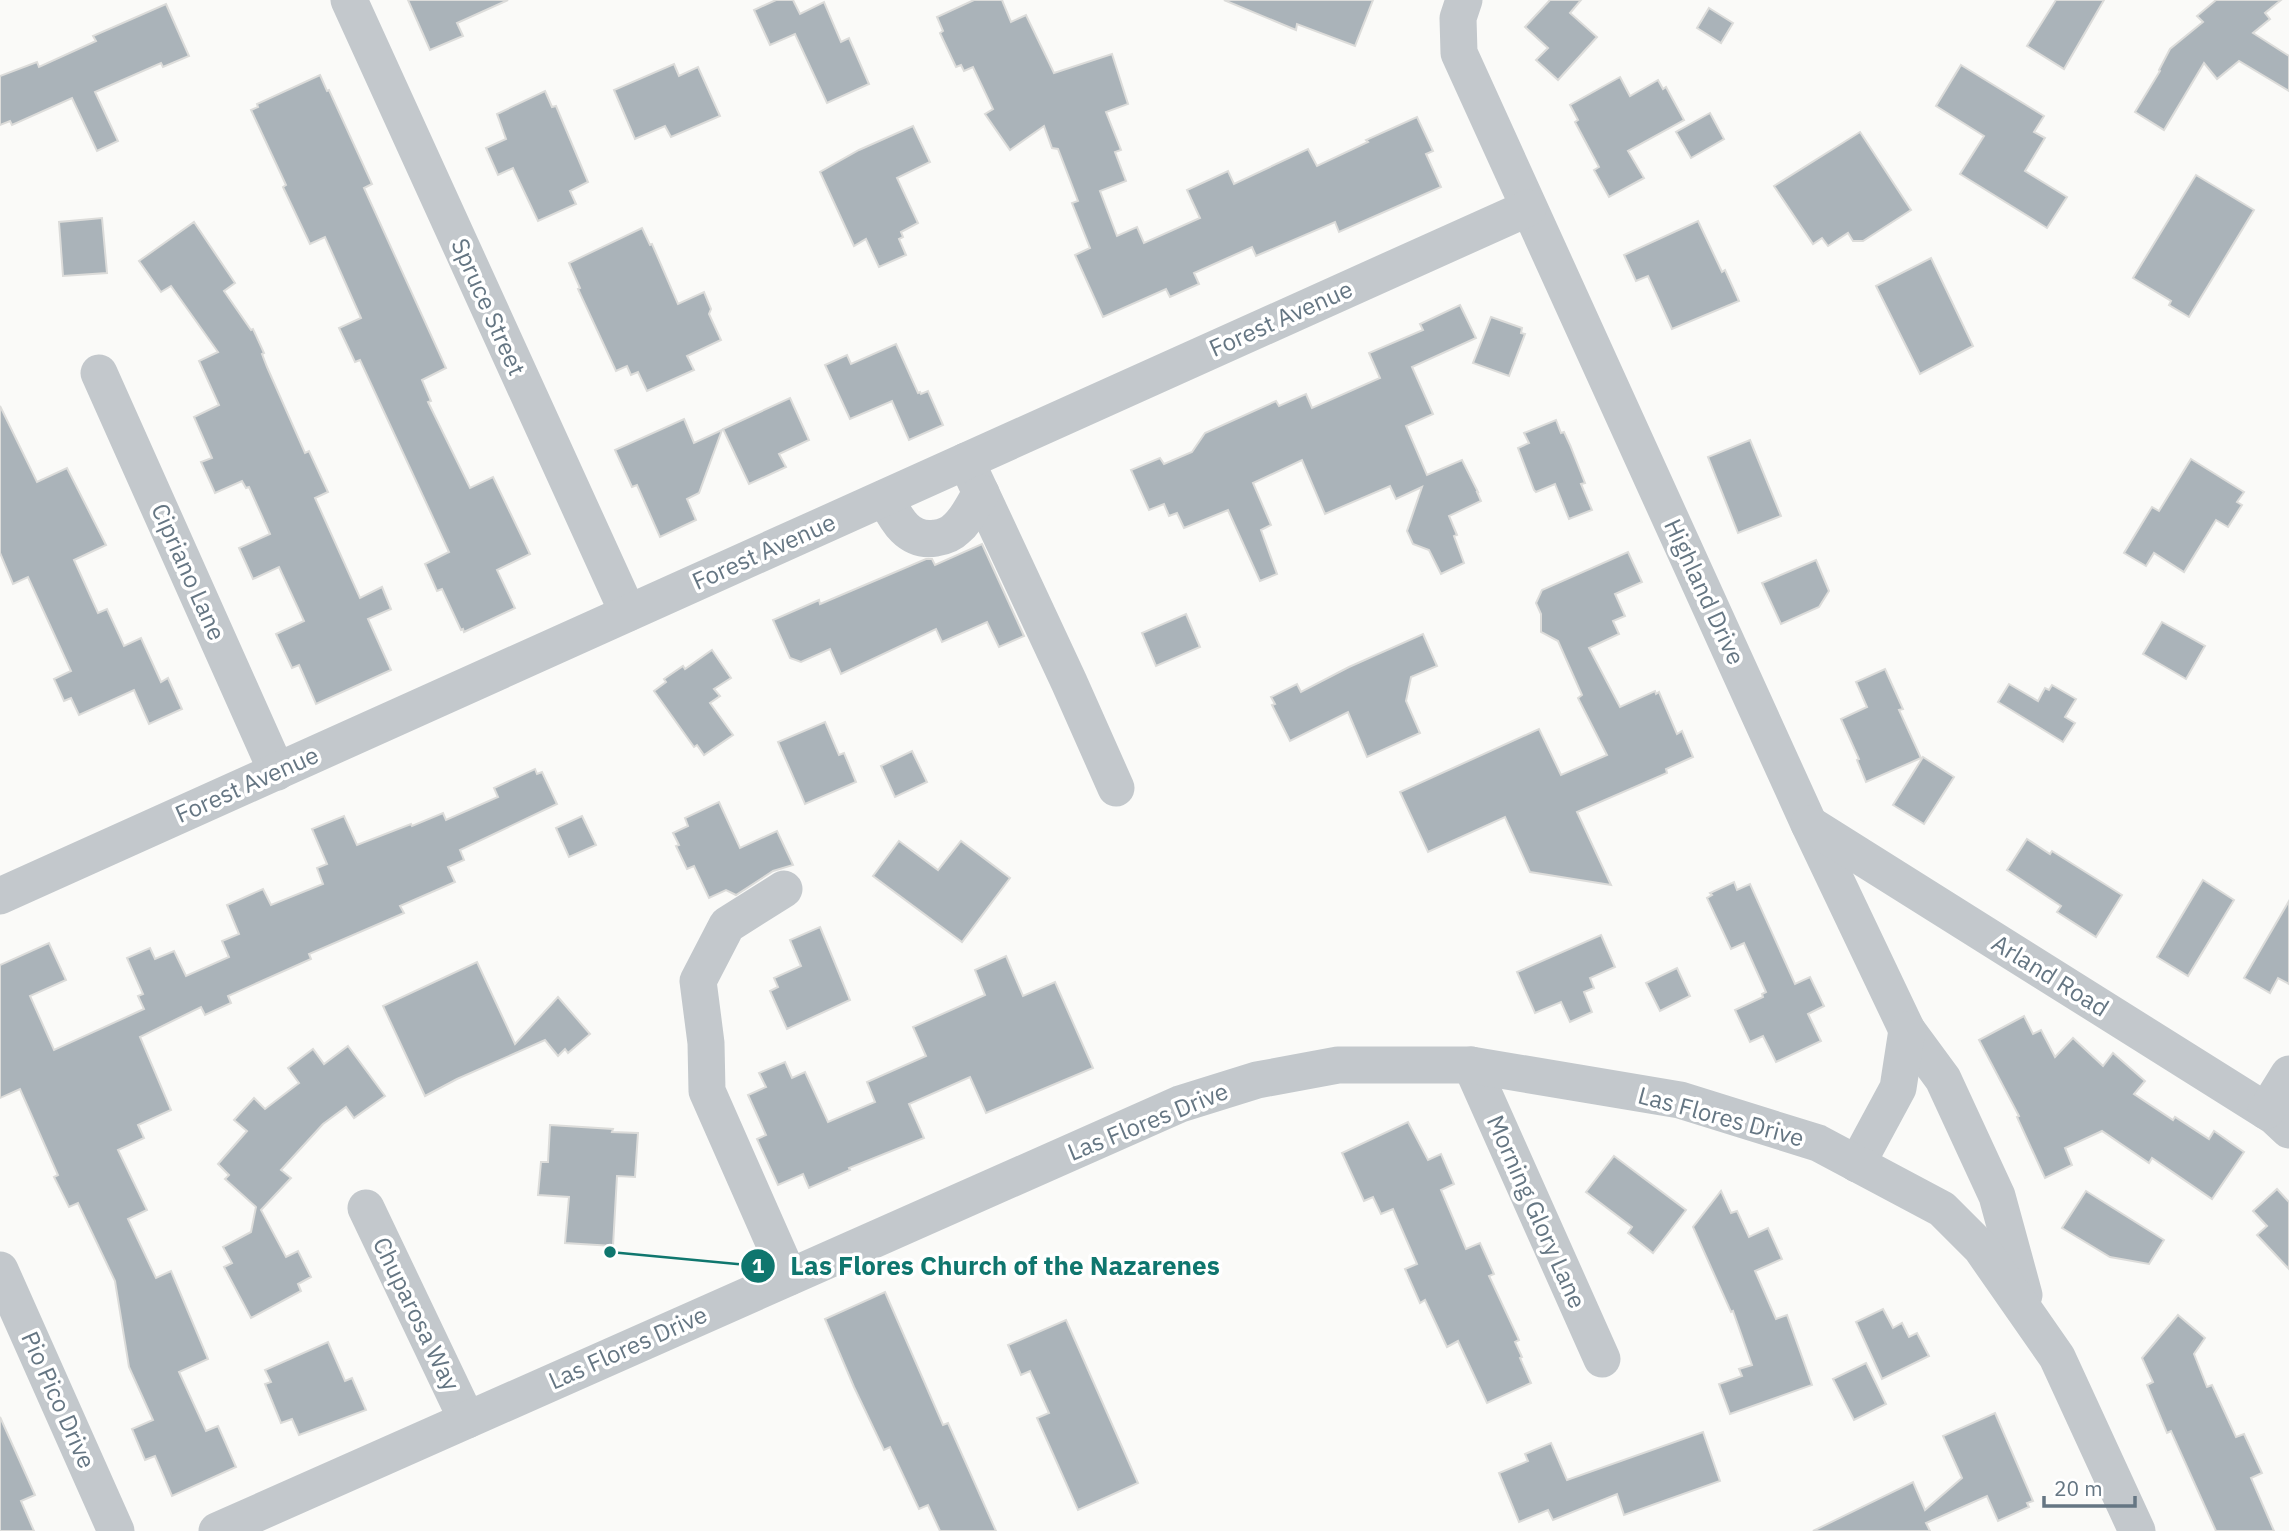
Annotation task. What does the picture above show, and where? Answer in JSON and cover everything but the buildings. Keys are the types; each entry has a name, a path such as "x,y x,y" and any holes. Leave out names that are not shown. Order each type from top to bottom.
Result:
{"street":[{"name":"Spruce Street","path":"349,0 628,613"},
{"name":"Highland Drive","path":"1461,9 1459,53 1810,824 1907,1030 1943,1079 1997,1196 2031,1320"},
{"name":"Forest Avenue","path":"0,896 885,498 973,477 1528,208"},
{"name":"Cipriano Lane","path":"99,373 277,772"},
{"path":"885,498 897,521 915,536 925,539 939,538 954,532 964,521 973,477"},
{"path":"973,477 1116,788"},
{"name":"Arland Road","path":"1810,824 2278,1121"},
{"path":"784,889 727,925 698,981 706,1043 707,1091 789,1277"},
{"path":"1857,1164 1898,1088 1907,1030"},
{"name":"Las Flores Drive","path":"217,1531 1180,1104 1257,1080 1338,1065 1471,1065 1680,1101 1818,1143 1942,1209 1981,1248 2057,1357 2137,1531"},
{"name":"Morning Glory Lane","path":"1471,1065 1602,1359"},
{"path":"2278,1121 2289,1074"},
{"name":"Chuparosa Way","path":"366,1208 467,1420"},
{"name":"Pio Pico Drive","path":"0,1270 116,1531"}],"place":[{"name":"Las Flores Church of the Nazarenes","path":"610,1252"}]}
